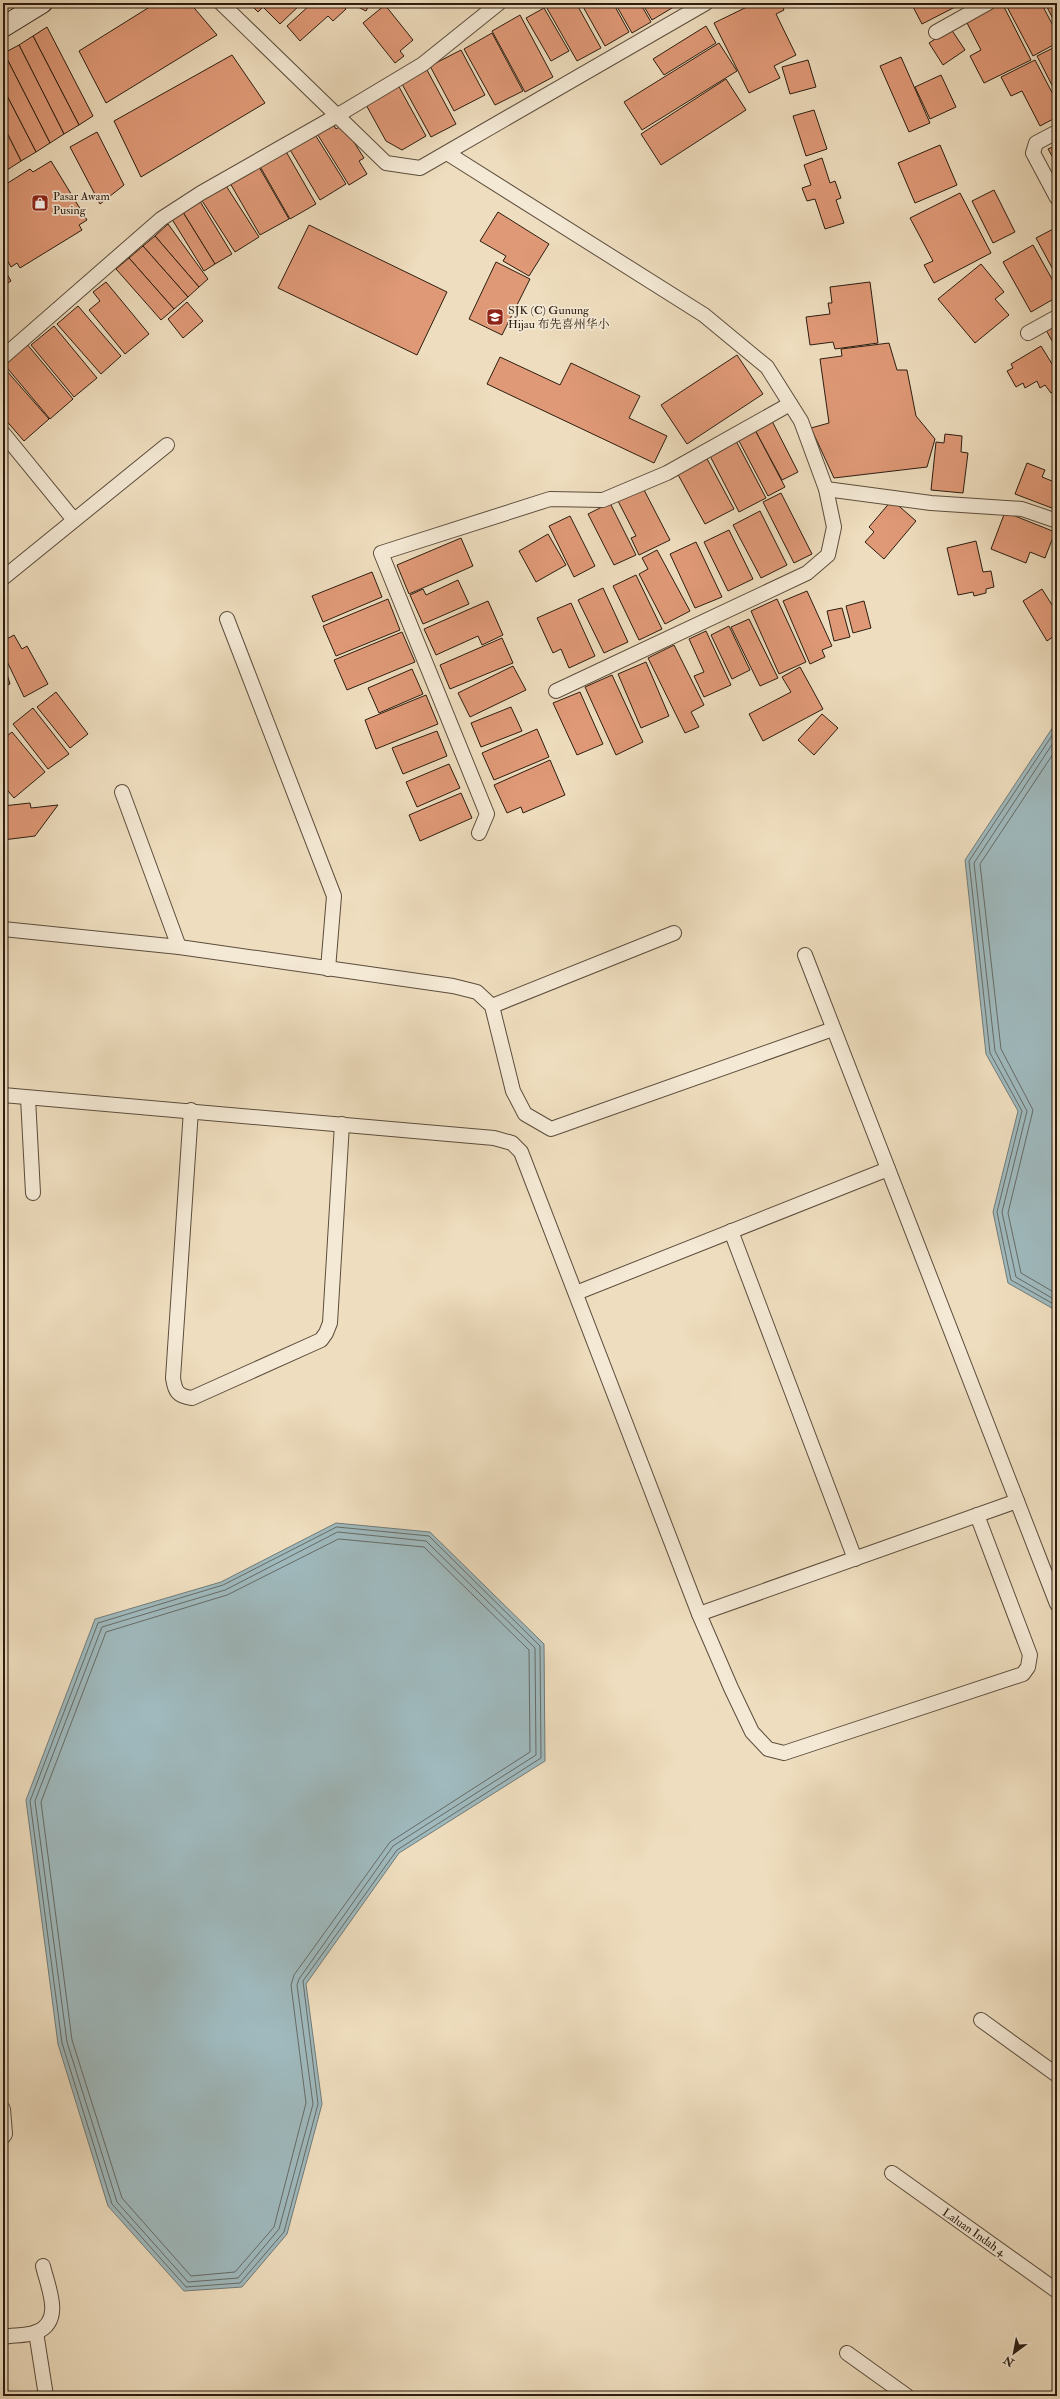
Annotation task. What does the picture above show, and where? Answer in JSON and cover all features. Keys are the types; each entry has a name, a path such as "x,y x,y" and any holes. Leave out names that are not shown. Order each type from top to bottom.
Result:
{"main road":[{"path":"3,27 42,3"}],"street":[{"path":"220,3 338,115 386,163 420,168 706,3"},
{"path":"3,357 161,219 202,193 423,64 499,3"},
{"path":"936,32 988,3"},
{"path":"1057,132 1036,143 1033,153 1057,198"},
{"path":"447,153 704,315 767,367 801,421 826,489 834,527 828,555 807,573 556,691"},
{"path":"1028,333 1057,317"},
{"path":"479,833 487,814 381,553 550,499 603,500 667,473 790,404"},
{"path":"3,433 74,520"},
{"path":"3,578 167,445"},
{"path":"826,489 930,503 1022,509 1057,521"},
{"path":"227,619 334,896 328,969"},
{"path":"122,792 179,947"},
{"path":"3,929 179,947 453,986 477,992 492,1006 513,1091 525,1114 551,1129 833,1029"},
{"path":"492,1006 674,933"},
{"path":"805,955 1057,1604"},
{"path":"3,1095 191,1110 494,1138 512,1144 521,1152 699,1614 752,1732 768,1749 784,1752 1023,1674 1028,1667 1030,1655 977,1515"},
{"path":"28,1098 33,1193"},
{"path":"191,1110 173,1378 175,1390 181,1397 192,1398 321,1340 326,1333 330,1323 342,1124"},
{"path":"576,1293 888,1169"},
{"path":"731,1231 856,1559"},
{"path":"699,1614 1017,1501"},
{"path":"981,2020 1057,2075"},
{"path":"3,2109 5,2134 3,2137"},
{"name":"Laluan Indah 4","path":"892,2173 1057,2291"},
{"path":"3,2337 36,2332 50,2323 53,2312 43,2266"},
{"path":"36,2332 46,2396"},
{"path":"847,2353 907,2396"}],"water":[{"path":"1057,721 1057,1311 1008,1283 993,1212 1018,1111 986,1054 965,860"},
{"path":"336,1523 430,1532 544,1644 545,1761 399,1853 306,1984 322,2104 287,2234 242,2287 184,2291 108,2206 58,2044 26,1800 95,1619 221,1582"}],"building":[{"path":"156,3 190,3 217,35 106,103 79,51"},
{"path":"249,3 302,3 280,24 263,7 258,12"},
{"path":"312,3 341,3 346,9 333,21 328,16 300,41 287,26"},
{"path":"350,3 370,3 366,11"},
{"path":"544,3 576,3 601,48 577,61"},
{"path":"581,3 613,3 629,32 605,46"},
{"path":"615,3 640,3 651,22 632,33"},
{"path":"642,3 675,3 677,5 652,20"},
{"path":"755,3 781,3 784,10 776,14 796,55 774,66 780,78 749,93 714,23"},
{"path":"911,3 955,3 957,6 922,24"},
{"path":"1002,3 1031,60 984,83 970,56 981,50 966,21"},
{"path":"1005,3 1041,3 1057,33 1057,43 1033,56"},
{"path":"1045,3 1057,3 1057,27"},
{"path":"385,5 413,40 400,51 404,56 395,63 363,23"},
{"path":"544,8 569,51 551,61 526,18"},
{"path":"520,15 553,77 525,92 492,31"},
{"path":"706,26 716,43 664,75 653,59"},
{"path":"47,27 93,116 79,125 33,36"},
{"path":"951,29 965,50 943,65 929,43"},
{"path":"492,33 523,91 495,105 464,49"},
{"path":"33,36 79,125 64,134 19,45"},
{"path":"719,43 737,71 642,130 624,102"},
{"path":"19,45 64,134 50,143 4,53"},
{"path":"1057,46 1057,95 1037,56"},
{"path":"461,50 485,95 454,111 430,66"},
{"path":"4,53 50,143 36,152 3,88"},
{"path":"232,55 265,103 141,177 114,121"},
{"path":"901,57 930,123 909,132 880,66"},
{"path":"808,60 816,87 790,94 782,67"},
{"path":"1035,60 1057,102 1057,117 1040,126 1022,91 1011,96 1001,77"},
{"path":"427,70 456,124 431,137 402,84"},
{"path":"941,75 956,107 930,119 915,87"},
{"path":"726,79 746,110 661,165 641,134"},
{"path":"398,85 426,136 402,150 386,141 365,103"},
{"path":"3,88 36,152 21,161 3,125"},
{"path":"814,110 827,149 806,156 793,116"},
{"path":"332,122 336,129 343,125 364,158 359,161 367,174 349,185 316,132"},
{"path":"3,125 21,161 7,170 3,162"},
{"path":"97,132 124,185 100,204 70,147"},
{"path":"314,133 346,184 320,200 289,148"},
{"path":"940,145 957,185 915,203 898,163"},
{"path":"1057,145 1057,165 1048,149"},
{"path":"284,148 316,204 290,219 258,163"},
{"path":"822,158 830,183 835,181 841,198 836,200 844,223 825,229 815,199 807,201 802,188 811,185 804,165"},
{"name":"Pasar Awam Pusing","path":"51,161 87,220 79,225 82,230 20,268 17,263 11,267 3,253 3,186 30,169 33,172"},
{"path":"259,167 289,219 260,235 230,183"},
{"path":"223,181 259,237 235,252 199,196"},
{"path":"994,190 1015,232 993,243 972,201"},
{"path":"960,193 991,253 934,283 924,265 933,261 910,218"},
{"path":"198,198 232,254 215,264 181,209"},
{"path":"181,209 215,264 204,271 170,216"},
{"path":"498,212 549,244 529,276 503,261 506,256 480,241"},
{"path":"168,224 208,279 199,287 155,236"},
{"path":"309,225 447,292 417,355 278,288"},
{"path":"1057,227 1057,277 1036,238"},
{"path":"155,236 199,287 188,297 143,246"},
{"path":"1033,245 1057,288 1057,297 1031,312 1003,262"},
{"path":"143,246 188,297 174,309 129,258"},
{"path":"129,258 174,309 161,320 116,269"},
{"path":"496,262 530,279 502,335 469,319"},
{"path":"981,264 1004,292 995,299 1009,315 975,343 938,299"},
{"path":"3,267 11,281 3,286"},
{"path":"106,282 149,334 125,354 89,310 100,301 93,292"},
{"path":"870,282 878,343 835,349 833,342 810,345 806,317 830,314 828,303 832,303 830,287"},
{"path":"187,302 203,321 183,338 168,319"},
{"path":"78,306 121,356 101,374 57,324"},
{"path":"1057,324 1057,350 1046,330"},
{"path":"54,326 97,378 74,397 31,345"},
{"path":"26,343 73,399 50,419 3,363"},
{"path":"889,343 897,370 907,370 916,416 935,439 927,467 834,478 811,428 829,423 820,359 842,356 841,349"},
{"path":"1041,346 1057,372 1057,390 1051,393 1045,385 1040,388 1037,381 1025,388 1023,383 1016,387 1007,371 1013,368 1011,364"},
{"path":"737,355 763,394 687,444 661,405"},
{"path":"500,357 560,385 571,363 640,396 629,418 667,436 654,463 487,384"},
{"path":"6,370 49,419 24,441 3,417 3,373"},
{"path":"772,421 798,472 782,480 755,430"},
{"path":"755,430 785,487 768,496 738,439"},
{"path":"945,434 962,436 961,452 968,453 963,493 931,490 936,442 944,443"},
{"path":"736,441 766,498 739,512 709,454"},
{"path":"705,455 734,509 705,524 676,471"},
{"path":"1027,463 1045,470 1042,477 1057,483 1057,510 1015,494"},
{"path":"643,488 670,540 639,555 631,538 636,536 618,501"},
{"path":"781,493 812,554 794,563 763,502"},
{"path":"892,500 916,521 884,559 865,542 874,532 869,527"},
{"path":"610,503 636,555 614,565 588,514"},
{"path":"760,511 787,565 761,578 733,525"},
{"path":"1005,512 1055,532 1045,558 1030,552 1026,563 991,549"},
{"path":"570,516 595,566 574,577 549,526"},
{"path":"729,530 753,579 728,591 704,542"},
{"path":"548,534 566,565 536,582 519,551"},
{"path":"461,538 473,566 409,594 397,565"},
{"path":"976,541 983,572 991,571 994,587 986,589 986,593 974,596 973,592 958,595 947,548"},
{"path":"696,542 722,597 695,608 670,554"},
{"path":"657,550 690,611 665,624 639,574 648,569 642,558"},
{"path":"372,572 382,597 323,622 312,596"},
{"path":"636,575 662,629 639,640 613,586"},
{"path":"458,580 469,604 423,624 410,595 423,589 426,595"},
{"path":"603,588 628,642 604,653 578,600"},
{"path":"1042,589 1057,613 1057,634 1047,641 1023,601"},
{"path":"807,591 832,646 822,650 825,657 810,664 783,601"},
{"path":"388,599 400,630 336,656 323,626"},
{"path":"777,599 806,662 779,674 751,611"},
{"path":"488,601 503,635 482,645 478,636 436,655 424,629"},
{"path":"864,601 871,628 853,633 846,606"},
{"path":"571,603 595,656 569,668 561,649 553,653 537,618"},
{"path":"842,608 850,637 834,641 827,611"},
{"path":"749,619 778,678 760,686 731,627"},
{"path":"729,626 750,670 732,679 711,635"},
{"path":"706,631 731,685 704,697 694,676 704,672 689,639"},
{"path":"402,632 415,662 347,690 334,660"},
{"path":"14,635 22,649 27,646 48,684 24,697 3,653 3,641"},
{"path":"502,638 513,663 450,689 440,665"},
{"path":"674,645 704,705 691,712 699,727 685,733 648,658"},
{"path":"3,661 10,684 3,686"},
{"path":"646,662 669,716 641,728 618,674"},
{"path":"513,666 526,690 470,717 458,693"},
{"path":"800,667 823,709 763,741 749,714 791,692 782,677"},
{"path":"412,669 423,694 379,713 368,688"},
{"path":"612,675 643,742 616,755 585,687"},
{"path":"56,692 88,734 70,748 37,707"},
{"path":"580,692 603,744 577,755 553,703"},
{"path":"426,695 438,724 376,749 365,720"},
{"path":"511,707 522,731 481,747 471,723"},
{"path":"33,708 69,754 48,769 13,724"},
{"path":"822,714 838,728 814,755 798,740"},
{"path":"537,729 549,757 494,780 482,753"},
{"path":"437,731 447,756 403,774 392,748"},
{"path":"12,732 45,772 14,798 3,785 3,739"},
{"path":"550,760 565,795 523,813 521,807 507,813 494,785"},
{"path":"449,764 460,788 417,807 406,782"},
{"path":"461,793 472,818 420,841 409,815"},
{"path":"30,803 31,808 58,805 35,836 3,840 3,806"}],"place":[{"name":"Pasar Awam Pusing","path":"40,203"},
{"name":"SJK (C) Gunung Hijau 布先喜州华小","path":"495,317"}]}
